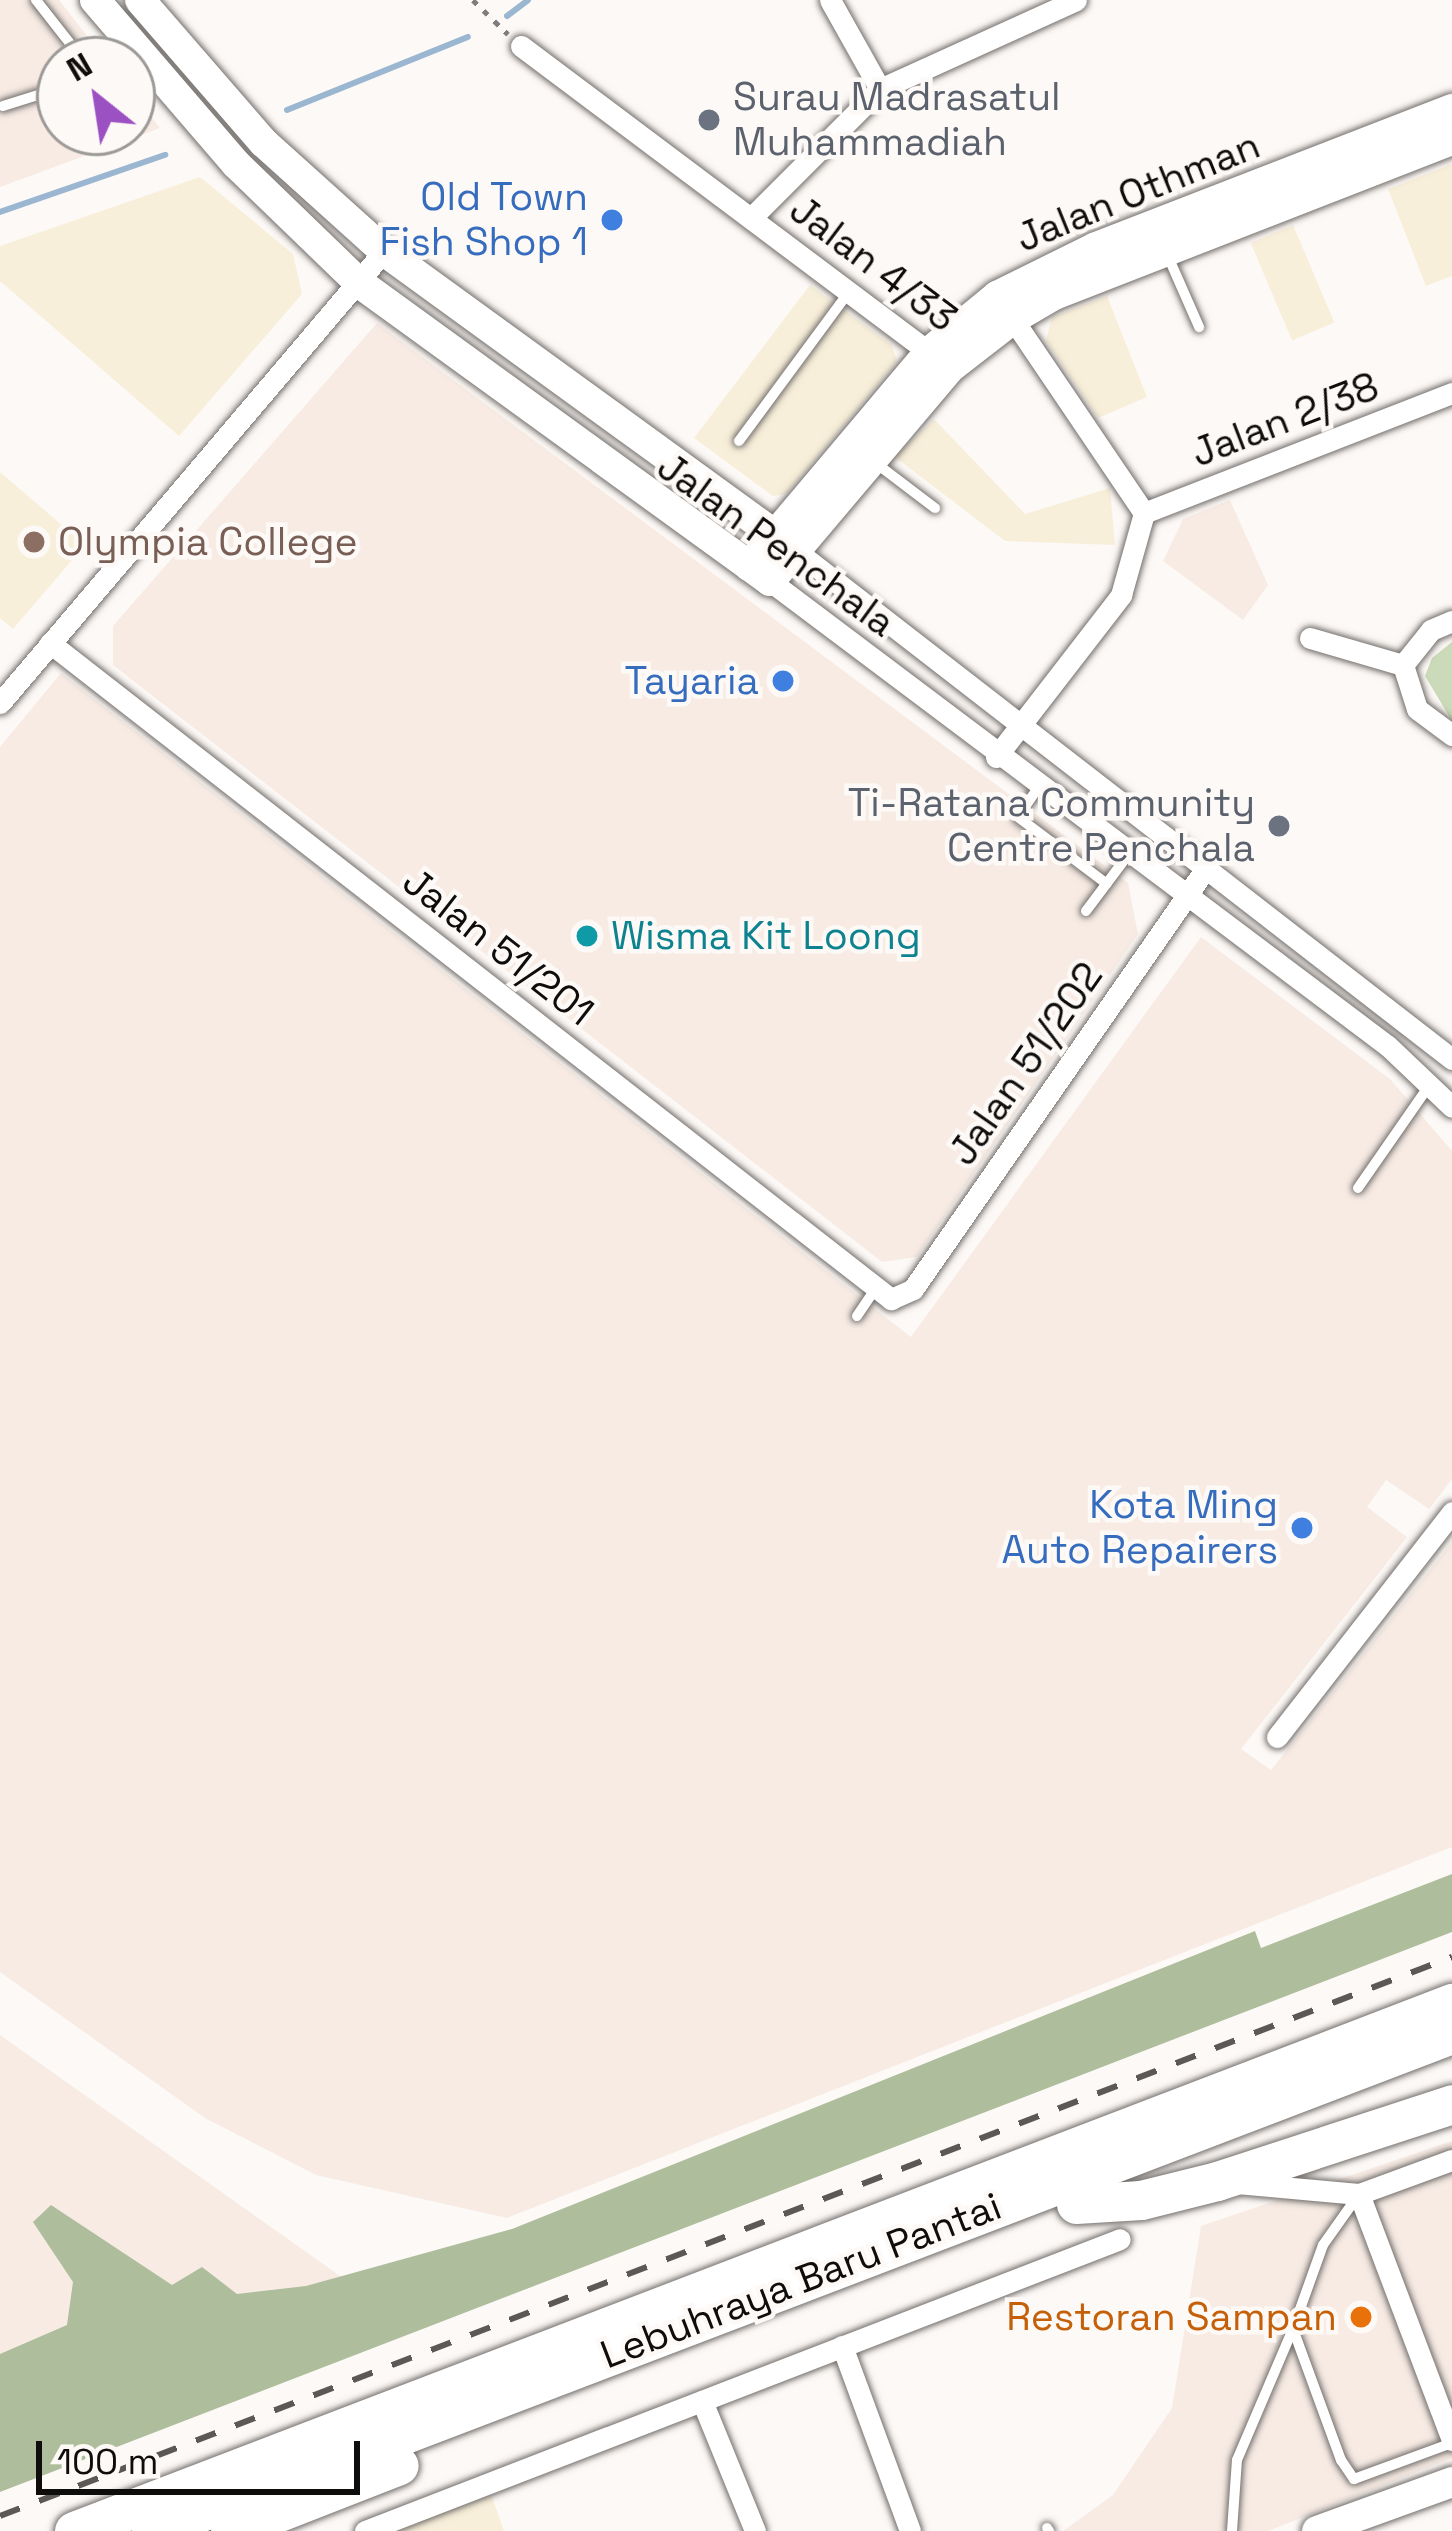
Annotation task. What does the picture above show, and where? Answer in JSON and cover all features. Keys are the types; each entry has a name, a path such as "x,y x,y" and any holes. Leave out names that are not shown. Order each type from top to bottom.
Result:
{"highway":[{"path":"74,2531 1452,2003"},
{"name":"Lebuhraya Baru Pantai","path":"151,2531 1452,2034"},
{"name":"Lebuhraya Baru Pantai","path":"230,2531 300,2515 1076,2204 1452,2063"},
{"path":"1076,2204 1141,2200 1217,2181 1452,2104"}],"main road":[{"name":"Jalan Penchala","path":"95,0 116,36"},
{"name":"Jalan Penchala","path":"140,0 264,142 384,251 785,542"},
{"name":"Jalan Penchala","path":"156,84 358,282 759,574"},
{"name":"Jalan Othman","path":"759,574 939,360 1005,308 1096,247 1452,109"},
{"name":"Jalan Othman","path":"1005,308 1452,140"},
{"name":"Jalan Othman","path":"785,542 869,458 939,360"},
{"path":"1317,2531 1452,2482"}],"street":[{"path":"830,0 880,88"},
{"path":"752,217 880,88 1046,6 1076,0"},
{"name":"Jalan 4/33","path":"521,46 939,360"},
{"path":"0,703 384,251"},
{"path":"996,757 1121,596 1144,513 1005,308"},
{"name":"Jalan 2/38","path":"1144,513 1452,393"},
{"name":"Jalan Penchala","path":"785,542 1452,1059"},
{"name":"Jalan Penchala","path":"759,574 1431,1083 1452,1107"},
{"path":"1403,665 1431,630 1452,621"},
{"path":"1310,638 1403,665"},
{"name":"Jalan 51/201","path":"50,643 875,1288 904,1299"},
{"path":"1403,665 1417,709 1452,735"},
{"name":"Jalan 51/202","path":"904,1299 1205,868"},
{"path":"1277,1737 1452,1512"},
{"path":"1217,2181 1359,2194 1452,2160"},
{"path":"1359,2194 1452,2441"},
{"path":"365,2531 1120,2239"},
{"path":"842,2346 910,2531"},
{"path":"702,2401 755,2531"}],"lane":[{"path":"36,0 64,36"},
{"path":"3,106 36,96"},
{"path":"1166,251 1199,327"},
{"path":"739,441 850,291"},
{"path":"869,458 935,508"},
{"path":"1038,788 1018,817 1107,884"},
{"path":"1086,911 1128,855"},
{"path":"1358,1188 1431,1083"},
{"path":"857,1316 875,1288"},
{"path":"1232,2531 1237,2460 1294,2329 1323,2245 1359,2194"},
{"path":"1294,2329 1354,2479 1452,2441"}],"path":[{"path":"473,0 521,46"}],"shaded area":[{"path":"0,0 59,0 87,36 36,36 36,156 84,156 0,187"},
{"path":"1452,164 1452,276 1426,286 1388,189"},
{"path":"200,177 293,254 302,294 179,436 0,281 0,246"},
{"path":"1293,225 1334,323 1292,341 1251,243"},
{"path":"810,285 892,345 897,361 786,494 773,496 694,438"},
{"path":"1107,296 1147,397 1098,418 1046,341 1052,317"},
{"path":"377,323 1128,883 1138,934 917,1257 882,1262 113,665 113,626"},
{"path":"934,419 1025,514 1110,488 1115,545 1005,541 895,457"},
{"path":"0,472 85,545 13,629 0,618"},
{"path":"1230,500 1268,585 1243,620 1163,561 1183,519"},
{"path":"61,673 911,1337 1201,937 1390,1079 1452,1151 1452,1479 1429,1509 1386,1480 1367,1507 1407,1537 1241,1749 1271,1770 1452,1542 1452,1847 507,2218 316,2175 205,2118 0,1972 0,747"},
{"path":"0,2035 347,2281 0,2413"},
{"path":"1452,2141 1452,2458 1268,2531 1063,2531 1113,2495 1172,2408 1201,2226"},
{"path":"491,2494 504,2531 395,2531"}],"green space":[{"path":"1452,642 1452,721 1425,676 1432,658"},
{"path":"1452,1874 1452,1932 0,2492 0,2354 67,2325 73,2282 33,2222 51,2205 172,2285 202,2267 237,2294 306,2286 512,2229 1255,1931 1261,1948"}],"waterway":[{"path":"507,16 528,0"},
{"path":"287,110 468,37"},
{"path":"0,212 165,155"}],"railway":[{"path":"0,2516 1452,1957"}],"place":[{"name":"Surau Madrasatul Muhammadiah","path":"709,120"},
{"name":"Old Town Fish Shop 1","path":"612,220"},
{"name":"Olympia College","path":"34,542"},
{"name":"Tayaria","path":"783,681"},
{"name":"Ti-Ratana Community Centre Penchala","path":"1279,826"},
{"name":"Wisma Kit Loong","path":"587,936"},
{"name":"Kota Ming Auto Repairers","path":"1302,1528"},
{"name":"Restoran Sampan","path":"1361,2317"}]}
